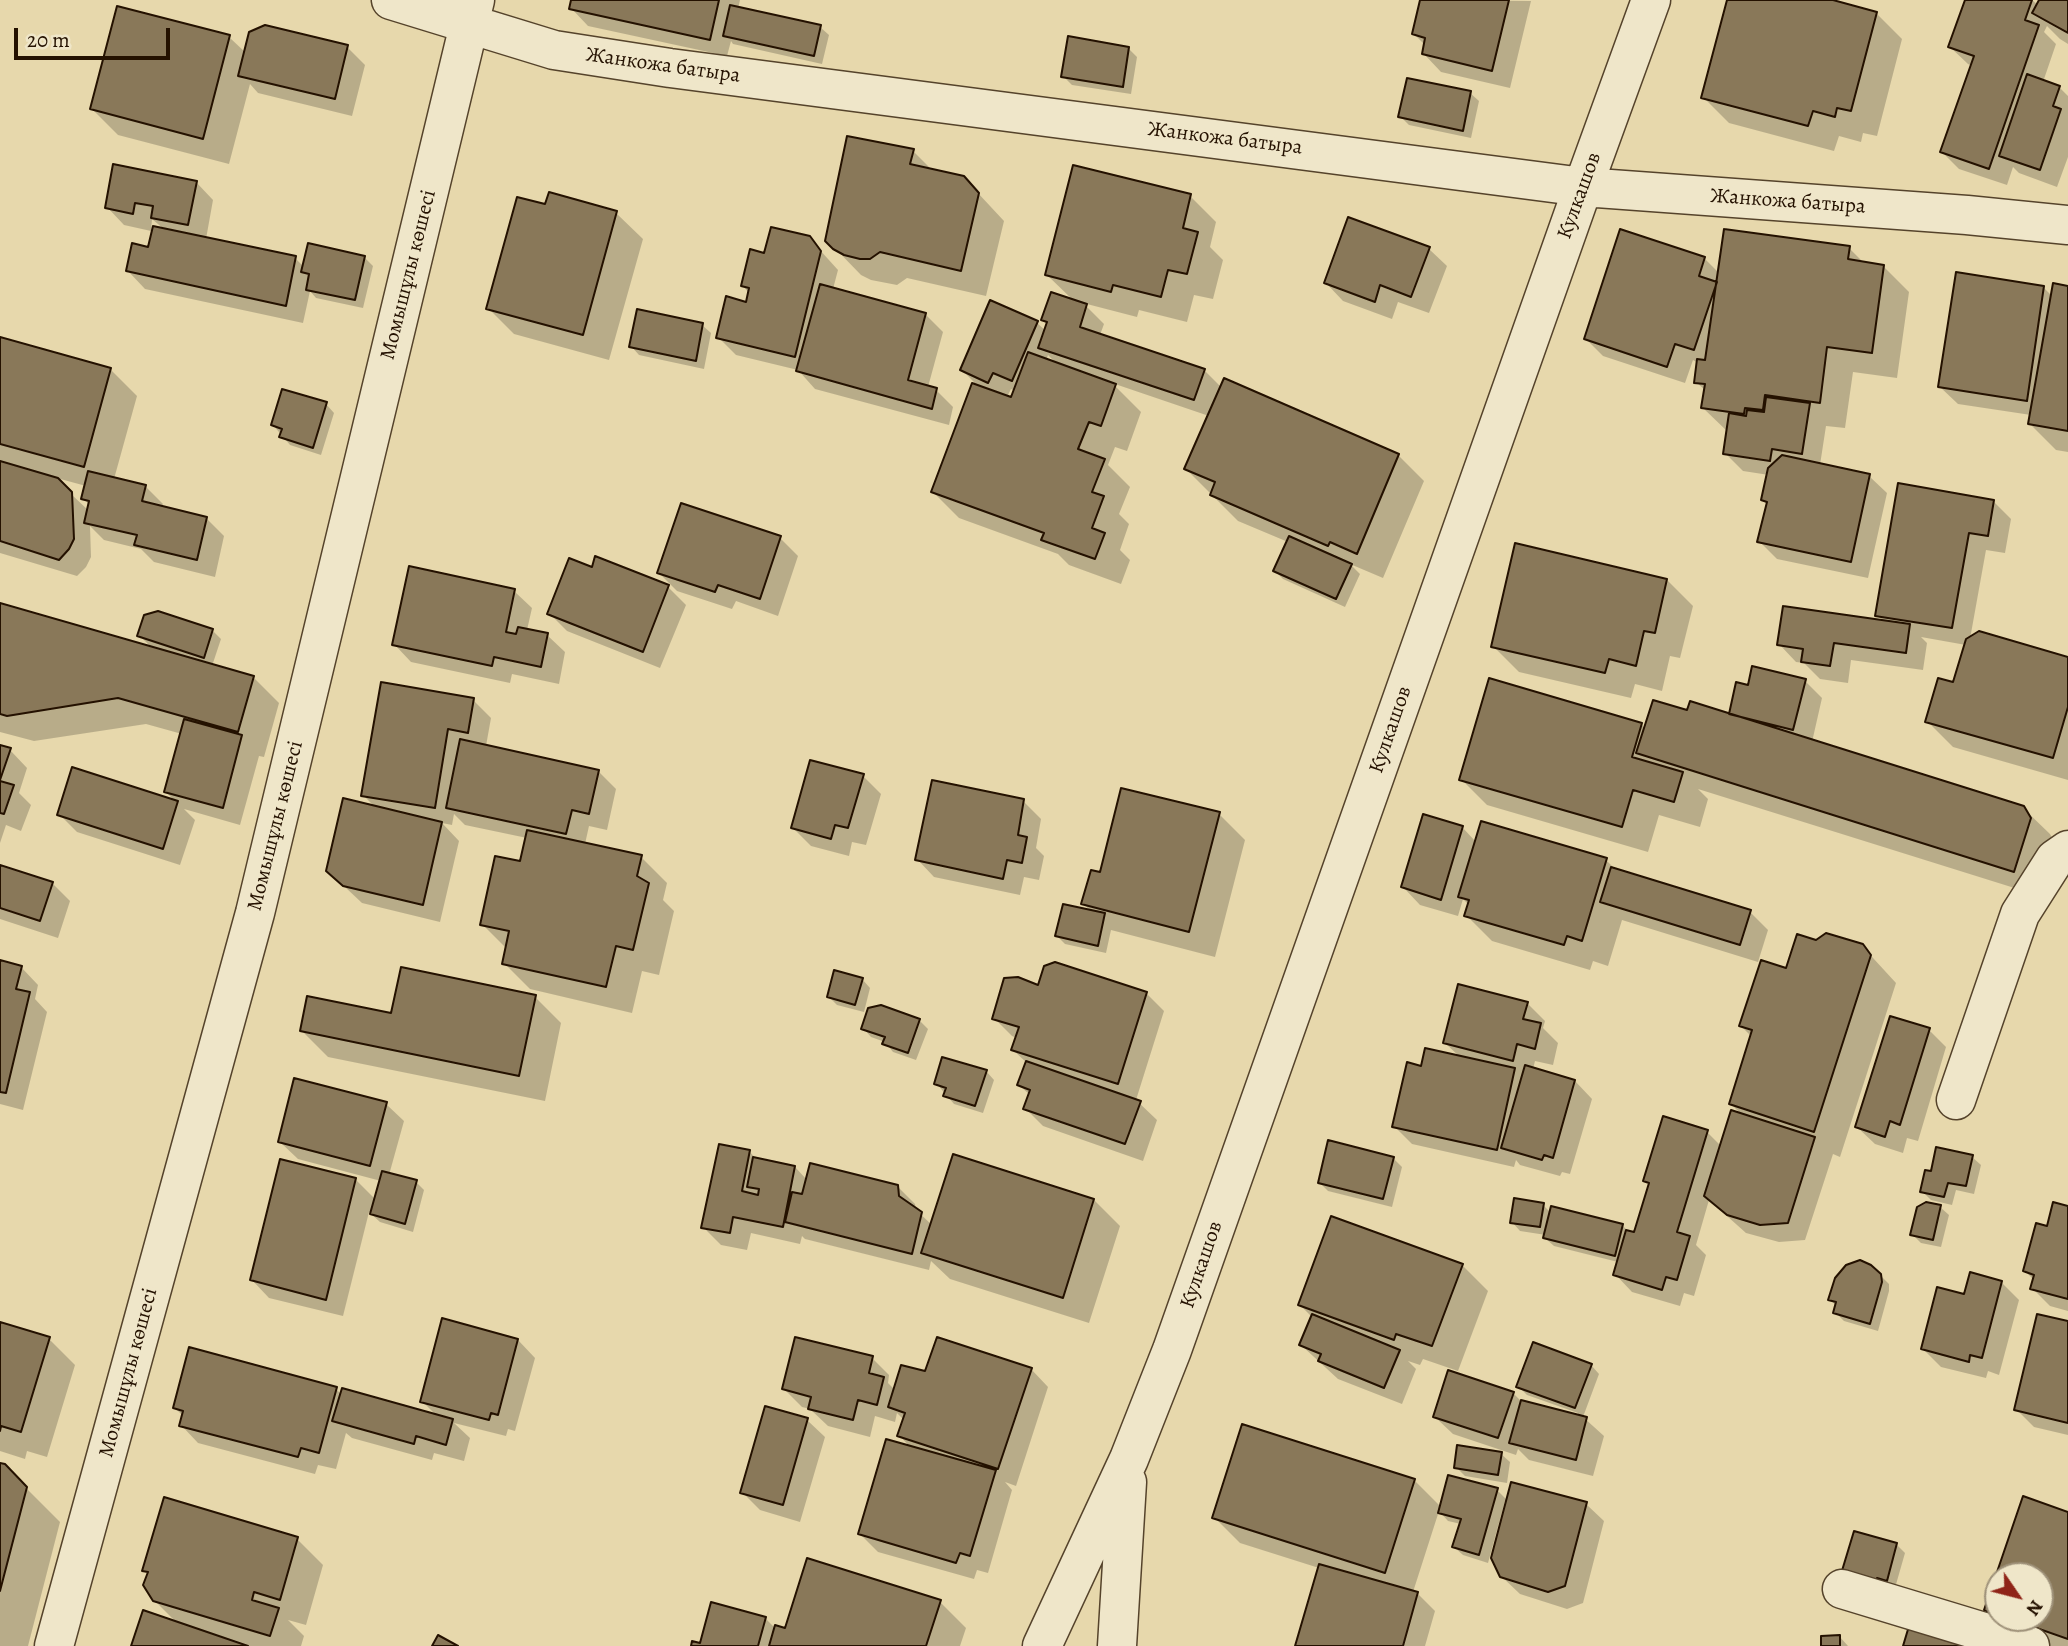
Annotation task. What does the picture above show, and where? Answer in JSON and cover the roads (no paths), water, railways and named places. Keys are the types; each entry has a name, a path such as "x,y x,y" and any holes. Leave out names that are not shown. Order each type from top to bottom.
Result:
{"street":[{"name":"Жанкожа батыра","path":"391,0 473,11 554,50 670,68 1583,187 2068,225"},
{"name":"Кулкашов","path":"1042,1646 1129,1460 1172,1350 1651,0"},
{"name":"Момышұлы көшесі","path":"54,1646 255,913 473,11"},
{"path":"1956,1100 2020,914 2055,859 2068,850"},
{"name":"Кулкашов","path":"1117,1646 1129,1460"},
{"path":"1842,1589 2030,1646"}]}
